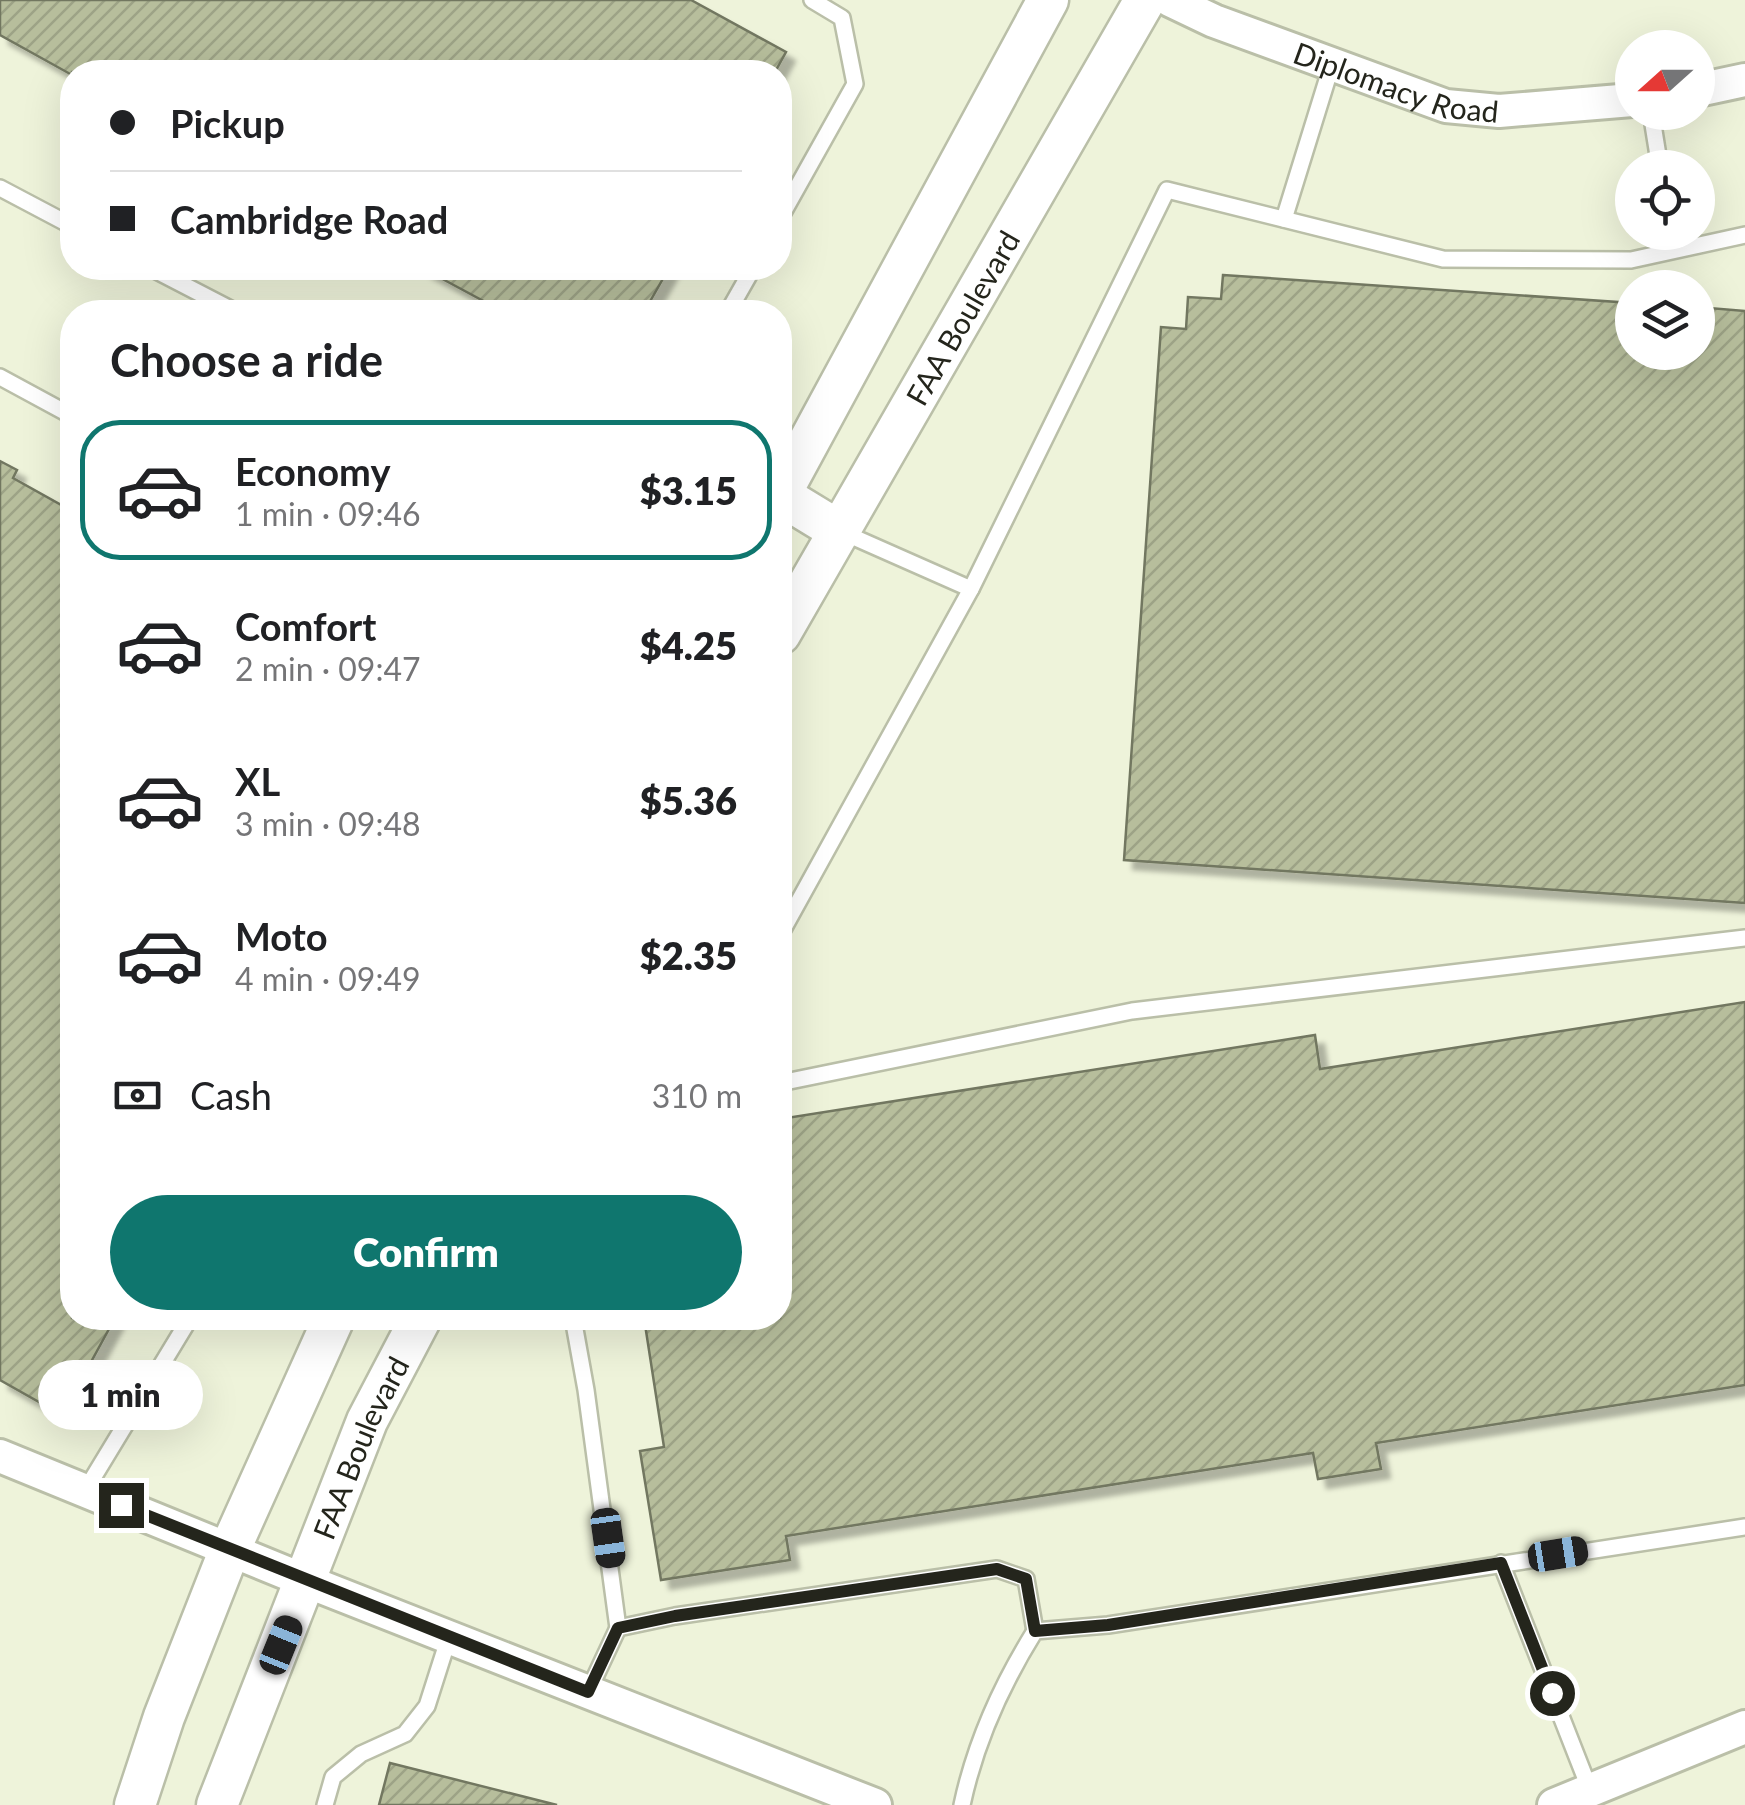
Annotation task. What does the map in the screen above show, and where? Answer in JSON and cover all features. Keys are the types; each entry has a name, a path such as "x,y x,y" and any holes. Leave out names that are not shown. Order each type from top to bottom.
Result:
{"street":[{"path":"792,473 1048,0"},
{"name":"FAA Boulevard","path":"792,613 1144,0"},
{"name":"Diplomacy Road","path":"1170,0 1214,21 1446,106 1499,110 1615,101"},
{"path":"1715,86 1745,80"},
{"path":"792,502 839,531"},
{"path":"135,1805 164,1716 230,1549 329,1330"},
{"name":"FAA Boulevard","path":"217,1805 367,1420 415,1330"},
{"path":"0,1456 306,1582 875,1805"},
{"path":"1554,1805 1745,1728"}],"lane":[{"path":"792,196 854,84 842,18 812,0"},
{"path":"1284,220 1332,64"},
{"path":"0,188 60,220"},
{"path":"792,913 971,589 1168,190 1443,260 1631,260 1745,235"},
{"path":"173,280 213,300"},
{"path":"0,377 60,410"},
{"path":"839,531 971,589"},
{"path":"792,1081 1132,1011 1745,938"},
{"path":"85,1491 183,1330"},
{"path":"575,1330 618,1628 588,1692"},
{"path":"1035,1631 1108,1625 1745,1528"},
{"path":"1501,1563 1590,1790"},
{"path":"618,1628 675,1616 997,1569 1026,1579 1035,1631 1010,1672 968,1776 962,1805"},
{"path":"324,1805 333,1777 360,1754 405,1734 427,1706 448,1637"}],"building":[{"path":"0,0 691,0 786,52 782,60 60,60 60,68 0,35"},
{"path":"1223,275 1615,302 1615,370 1715,370 1715,308 1745,311 1745,903 1124,860 1161,327 1186,329 1188,297 1221,299"},
{"path":"444,280 662,280 651,300 482,300"},
{"path":"0,461 17,470 13,478 60,504 60,1330 108,1330 62,1415 0,1380"},
{"path":"1745,1002 1745,1385 1376,1443 1381,1469 1318,1479 1313,1453 786,1536 790,1560 661,1580 640,1451 664,1447 646,1330 792,1330 792,1117 1315,1035 1320,1069"},
{"path":"390,1763 557,1805 379,1805"}],"route":[{"path":"121,1505 588,1692 618,1628 675,1616 997,1569 1026,1579 1035,1631 1108,1625 1501,1563 1552,1693"}]}
